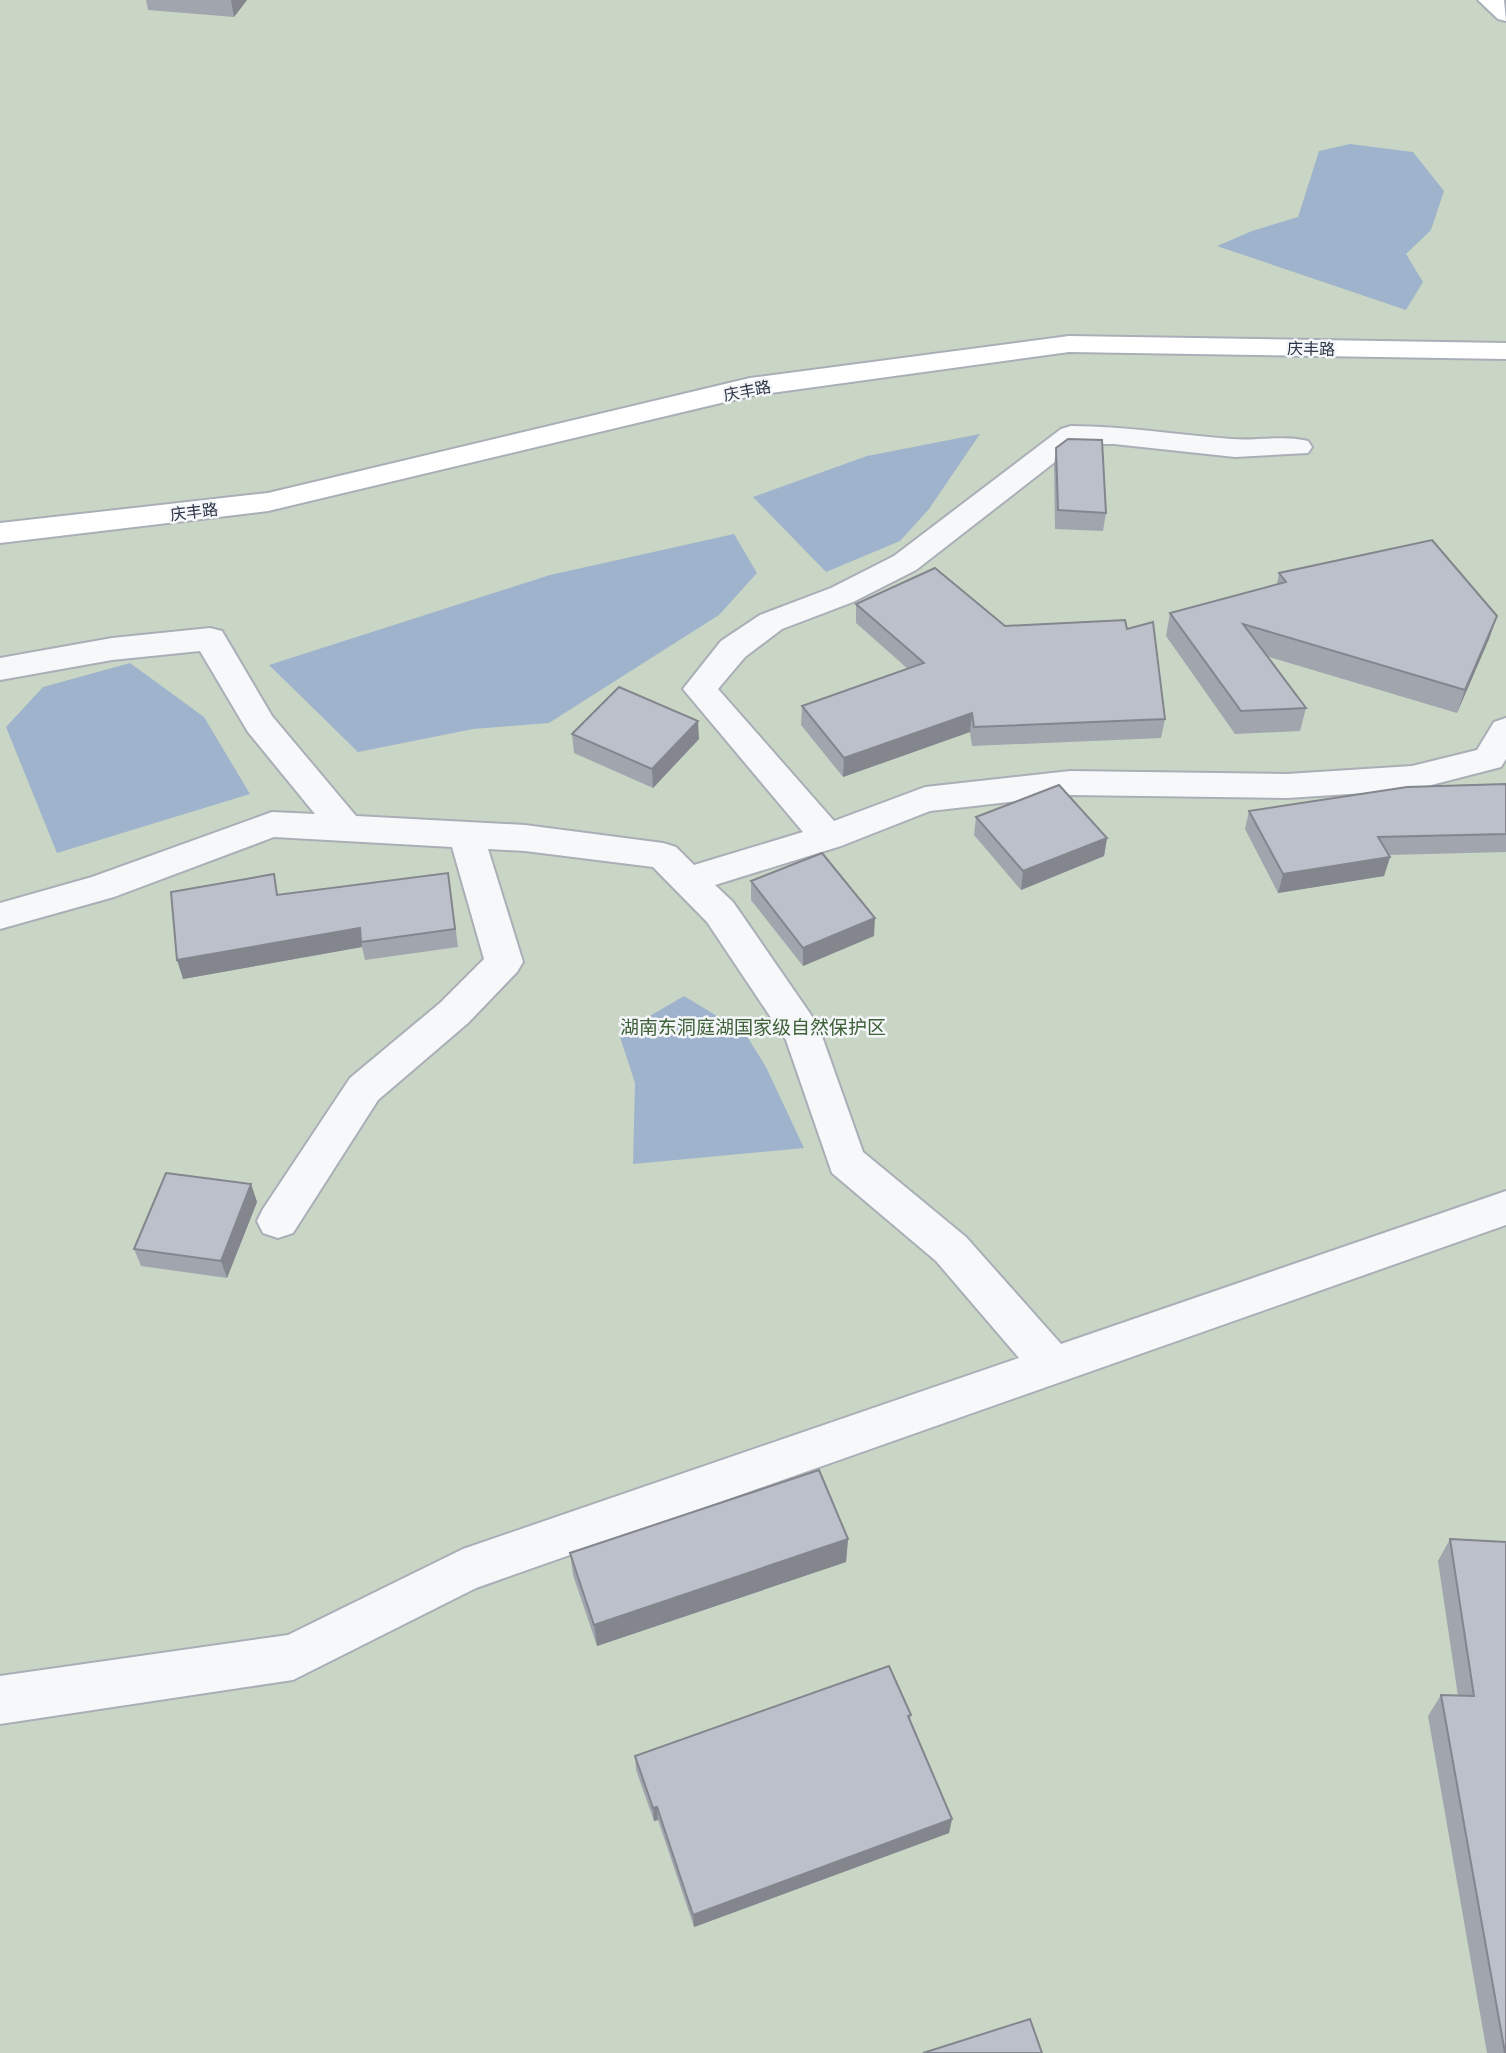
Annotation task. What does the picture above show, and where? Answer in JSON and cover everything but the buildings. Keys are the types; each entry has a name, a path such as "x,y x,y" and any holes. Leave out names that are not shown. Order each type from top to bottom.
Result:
{"street":[{"path":"1490,0 1506,14"},
{"name":"庆丰路","path":"0,533 268,502 750,387 1069,344 1506,351"},
{"path":"828,836 700,689 733,649 771,622 842,595 905,563 1071,435 1114,435 1235,448 1297,447"},
{"path":"0,669 111,649 209,639 260,724 346,828"},
{"path":"689,880 828,836 925,799 1070,783 1287,786 1412,778 1489,759 1506,730"},
{"path":"0,916 102,888 272,824 525,838 663,856 720,912 804,1036 846,1161 951,1249 1053,1366"},
{"path":"278,1221 364,1089 454,1013 504,962 466,834"},
{"path":"0,1700 293,1657 463,1570 1506,1208"}],"green space":[{"name":"湖南东洞庭湖国家级自然保护区","path":"0,0 1506,0 1506,2053 0,2053"}],"water":[{"path":"1350,144 1413,152 1444,191 1431,230 1406,254 1423,282 1406,310 1217,246 1252,231 1298,217 1319,151"},
{"path":"980,434 929,509 900,541 826,572 753,497 867,456"},
{"path":"734,534 757,573 719,615 549,723 473,729 358,752 269,665 550,575"},
{"path":"130,663 204,717 250,794 57,853 6,727 43,687"},
{"path":"684,996 745,1033 766,1067 804,1148 633,1164 635,1083 619,1034"}]}
